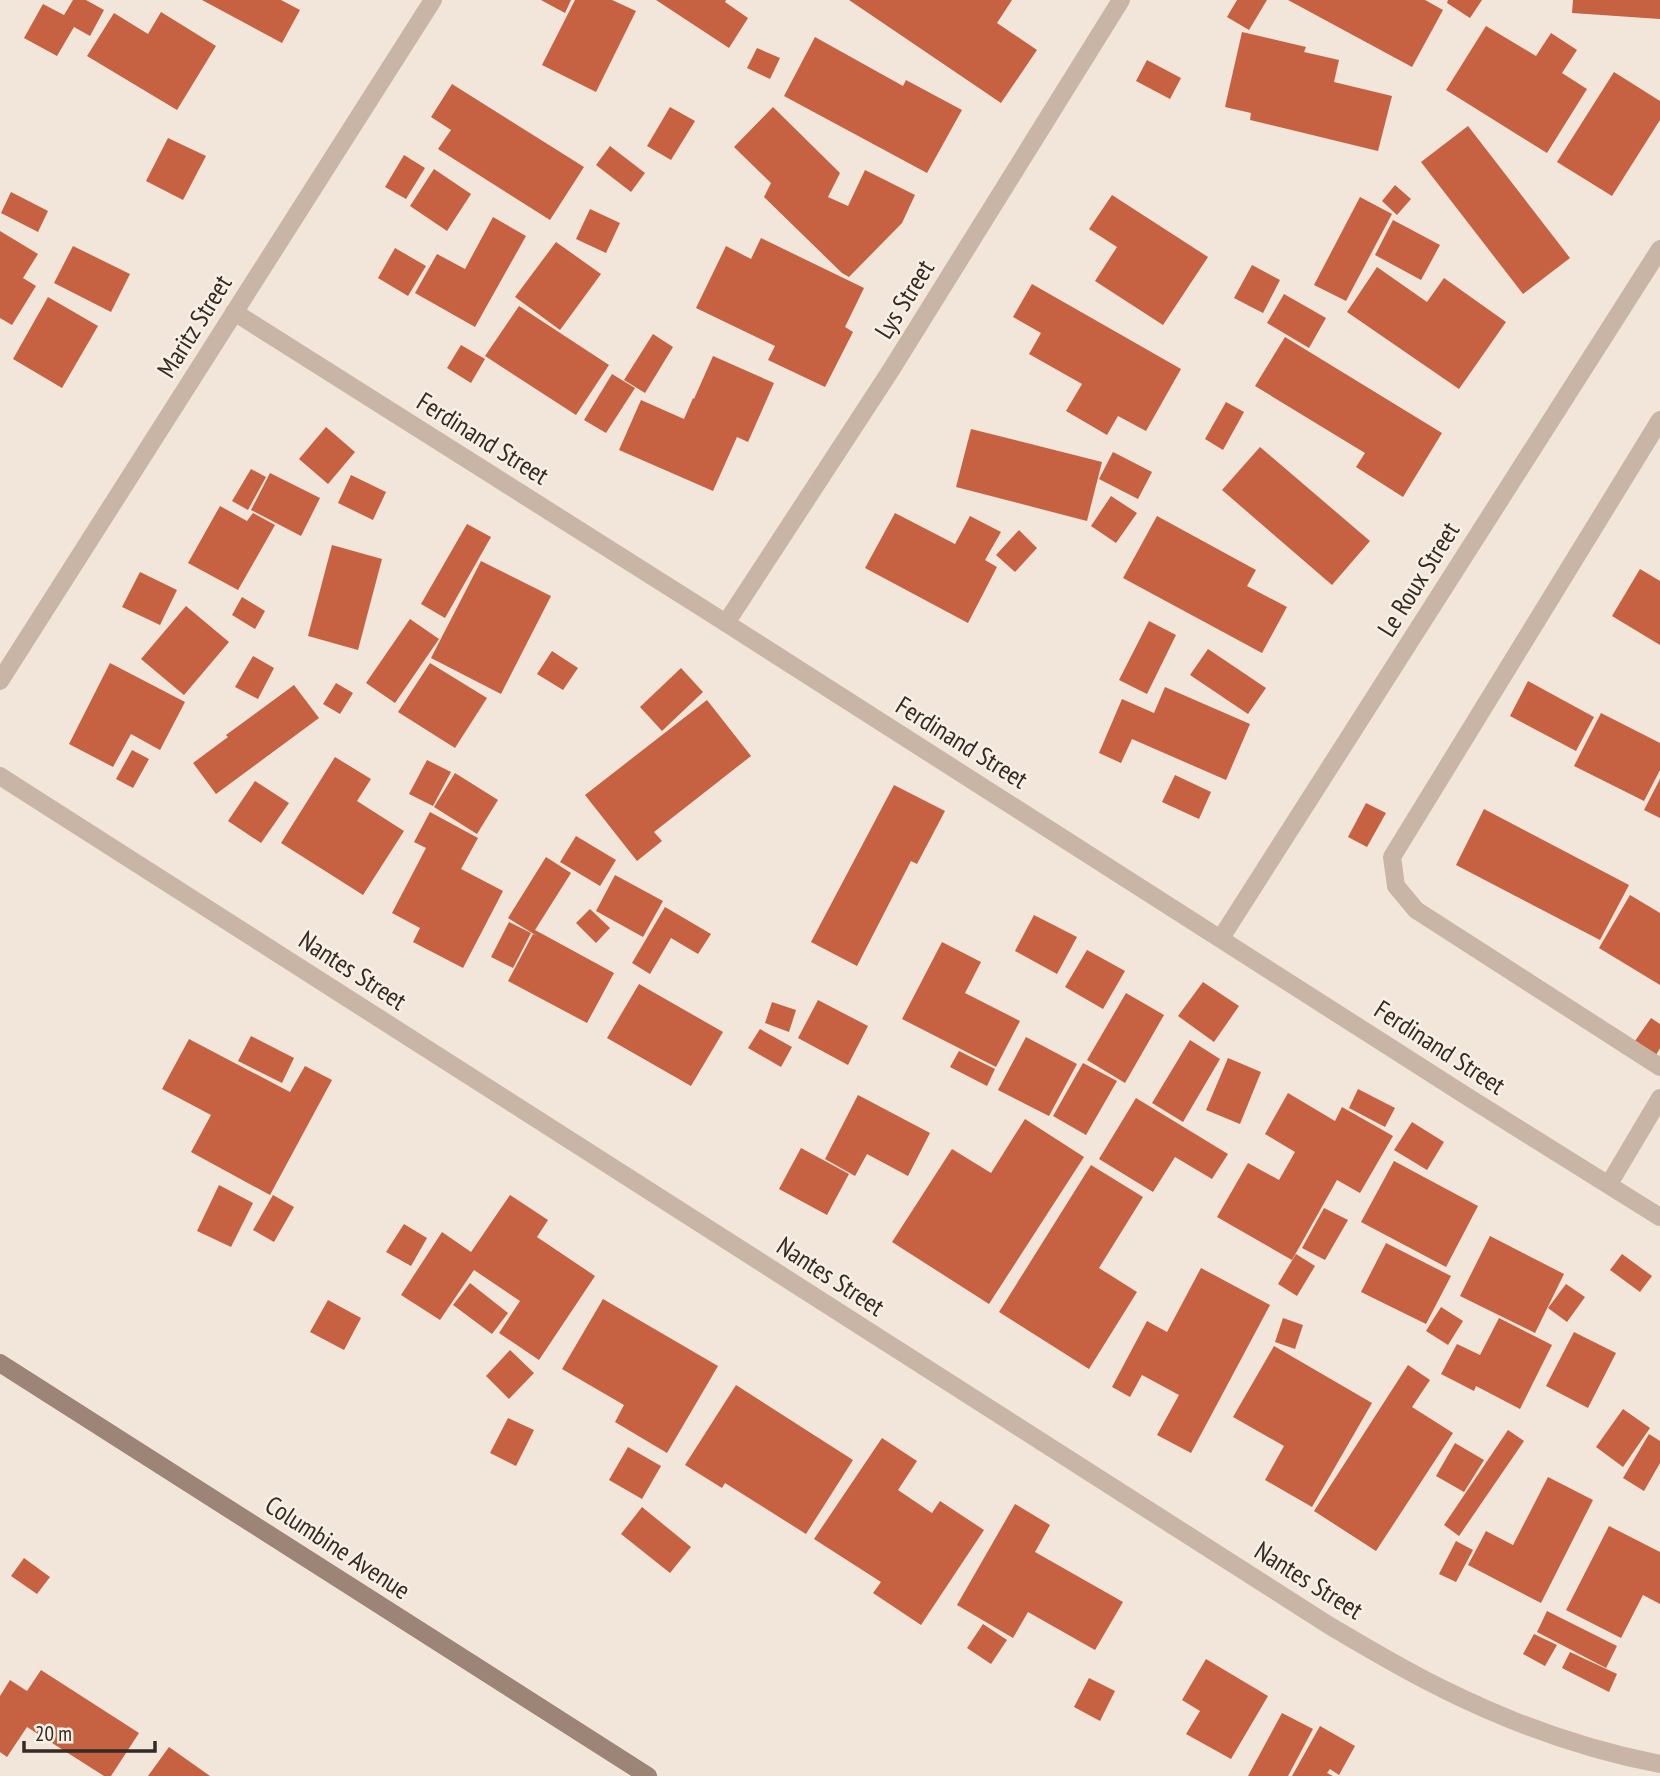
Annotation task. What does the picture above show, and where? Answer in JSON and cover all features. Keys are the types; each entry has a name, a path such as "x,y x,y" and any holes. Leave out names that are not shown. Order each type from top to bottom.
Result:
{"main road":[{"name":"Columbine Avenue","path":"0,1363 648,1776"}],"street":[{"name":"Maritz Street","path":"0,681 433,0"},
{"name":"Lys Street","path":"726,623 891,370 1121,0"},
{"name":"Le Roux Street","path":"1222,938 1660,249"},
{"name":"Ferdinand Street","path":"234,312 1660,1217"},
{"path":"1660,420 1392,857 1396,886 1416,910 1660,1067"},
{"name":"Nantes Street","path":"0,776 1330,1626 1447,1691 1509,1719 1574,1742 1660,1764"},
{"path":"1609,1184 1660,1098"}],"building":[{"path":"73,0 86,0 104,10 90,36 74,27 57,56 24,38 43,4 64,15"},
{"path":"202,0 281,0 300,10 282,43"},
{"path":"541,0 571,0 565,13"},
{"path":"575,0 612,0 636,11 596,92 542,65"},
{"path":"656,0 726,0 725,2 748,18 729,48"},
{"path":"849,0 1012,0 997,23 1037,50 1001,103"},
{"path":"1237,0 1267,0 1249,30 1227,17"},
{"path":"1288,0 1425,0 1443,10 1412,67"},
{"path":"1448,0 1482,0 1470,18 1447,3"},
{"path":"1573,0 1660,0 1660,19 1572,13"},
{"path":"161,12 216,46 177,110 87,56 114,13 148,34"},
{"path":"1486,26 1536,56 1551,33 1577,50 1562,73 1587,89 1547,153 1446,90"},
{"path":"1242,32 1306,47 1304,52 1339,60 1334,82 1392,96 1378,151 1250,120 1251,113 1225,107"},
{"path":"815,37 903,86 906,80 962,110 927,173 784,96"},
{"path":"757,48 780,58 770,79 747,68"},
{"path":"1147,60 1181,78 1170,99 1136,81"},
{"path":"1614,72 1660,101 1660,120 1612,196 1557,162"},
{"path":"452,84 584,167 550,220 438,149 451,130 431,117"},
{"path":"670,107 695,121 671,160 647,146"},
{"path":"773,107 840,173 828,197 848,206 865,170 915,195 902,223 849,277 764,197 771,183 734,147"},
{"path":"1468,126 1570,258 1523,294 1421,162"},
{"path":"168,138 206,156 183,200 146,181"},
{"path":"610,146 645,173 631,192 596,165"},
{"path":"404,155 425,168 406,199 385,187"},
{"path":"434,169 471,194 447,231 410,206"},
{"path":"1395,185 1411,199 1397,215 1382,201"},
{"path":"11,192 48,211 38,232 1,213"},
{"path":"1112,195 1208,257 1163,325 1095,281 1117,247 1089,229"},
{"path":"1360,197 1392,214 1346,301 1314,285"},
{"path":"590,209 620,223 606,253 576,239"},
{"path":"493,217 526,236 475,327 415,293 437,254 465,269"},
{"path":"1393,220 1440,245 1421,280 1375,255"},
{"path":"0,231 38,254 23,278 36,286 12,325 0,318"},
{"path":"761,238 864,288 845,327 853,332 825,387 768,360 775,346 696,308 726,246 751,259"},
{"path":"556,242 601,274 560,330 515,297"},
{"path":"73,246 130,274 111,312 54,283"},
{"path":"395,248 426,266 408,296 378,278"},
{"path":"1252,265 1280,280 1263,313 1234,298"},
{"path":"1377,267 1427,302 1444,278 1506,322 1459,389 1347,312"},
{"path":"1032,284 1181,369 1146,431 1118,416 1107,435 1066,411 1082,384 1029,354 1041,333 1013,317"},
{"path":"1284,294 1326,318 1309,348 1267,323"},
{"path":"48,297 98,326 62,388 13,359"},
{"path":"519,306 609,365 576,415 485,356"},
{"path":"653,334 673,347 645,393 624,380"},
{"path":"1285,337 1442,433 1403,497 1356,467 1365,453 1255,386"},
{"path":"461,345 485,359 471,383 447,368"},
{"path":"713,356 774,383 748,442 737,437 713,491 619,450 641,400 684,419"},
{"path":"612,374 635,388 606,433 584,420"},
{"path":"1226,402 1244,412 1223,450 1205,439"},
{"path":"326,427 355,452 328,484 299,459"},
{"path":"971,429 1102,462 1087,521 956,487"},
{"path":"1260,447 1370,541 1332,585 1222,490"},
{"path":"1113,452 1152,472 1138,499 1099,479"},
{"path":"251,469 266,477 248,510 232,501"},
{"path":"270,473 320,498 301,536 251,510"},
{"path":"351,475 386,492 373,520 338,503"},
{"path":"1111,496 1137,513 1116,543 1091,526"},
{"path":"220,506 247,521 253,513 275,525 238,590 188,563"},
{"path":"895,513 955,544 970,516 1001,532 985,560 997,567 968,623 865,568"},
{"path":"1157,516 1256,570 1247,586 1287,607 1262,653 1123,578"},
{"path":"467,524 491,537 445,618 421,604"},
{"path":"1019,530 1037,548 1015,572 996,555"},
{"path":"332,545 382,559 358,650 308,636"},
{"path":"481,561 551,596 501,694 431,658"},
{"path":"1640,569 1660,581 1660,645 1612,616"},
{"path":"140,572 177,590 160,625 122,607"},
{"path":"242,597 265,611 255,629 232,615"},
{"path":"186,606 229,642 184,695 141,659"},
{"path":"410,619 439,639 395,703 366,683"},
{"path":"1149,621 1176,635 1147,694 1119,680"},
{"path":"1208,649 1266,688 1248,714 1190,675"},
{"path":"552,651 578,668 563,690 537,674"},
{"path":"253,656 274,668 258,699 235,687"},
{"path":"110,663 185,702 160,750 131,734 113,767 69,744"},
{"path":"430,663 487,698 455,748 398,712"},
{"path":"681,668 703,692 662,731 640,707"},
{"path":"1528,681 1594,717 1576,751 1510,716"},
{"path":"336,683 353,693 340,714 323,704"},
{"path":"294,685 319,718 216,794 193,763"},
{"path":"1165,687 1250,724 1226,780 1132,739 1121,763 1099,753 1122,699 1154,713"},
{"path":"707,700 751,756 654,832 662,841 637,861 585,795"},
{"path":"1601,713 1660,743 1660,770 1644,801 1574,766"},
{"path":"132,750 149,759 133,788 116,779"},
{"path":"335,757 371,779 357,801 404,831 363,895 281,843"},
{"path":"427,760 451,772 433,806 409,794"},
{"path":"455,773 498,800 477,834 434,807"},
{"path":"1175,775 1211,792 1199,819 1162,802"},
{"path":"1660,779 1660,818 1644,810"},
{"path":"255,781 289,803 261,843 228,821"},
{"path":"894,785 945,811 917,864 911,861 857,966 811,942"},
{"path":"1366,803 1386,813 1367,847 1348,837"},
{"path":"1484,809 1629,885 1600,940 1456,865"},
{"path":"430,812 478,838 461,869 503,891 463,968 413,942 420,928 392,913 426,848 414,842"},
{"path":"576,836 616,860 600,886 560,862"},
{"path":"546,857 571,873 535,930 614,973 587,1023 508,981 533,934 537,936 508,918"},
{"path":"615,875 663,901 643,937 596,911"},
{"path":"1630,895 1660,913 1660,985 1599,948"},
{"path":"665,907 711,934 698,954 671,938 650,974 632,963"},
{"path":"590,909 610,928 596,943 576,923"},
{"path":"1034,915 1077,937 1057,974 1015,951"},
{"path":"509,922 531,933 513,968 491,957"},
{"path":"942,942 981,962 965,993 1020,1021 996,1067 902,1019"},
{"path":"1087,950 1125,971 1103,1009 1065,987"},
{"path":"1203,982 1239,1006 1214,1042 1178,1016"},
{"path":"639,984 723,1032 691,1086 607,1038"},
{"path":"1126,993 1164,1015 1125,1083 1087,1060"},
{"path":"818,1000 868,1026 848,1065 798,1038"},
{"path":"772,1002 796,1010 789,1032 765,1023"},
{"path":"1651,1018 1660,1024 1660,1048 1656,1055 1635,1041"},
{"path":"760,1029 792,1047 781,1067 748,1048"},
{"path":"251,1036 294,1058 282,1083 238,1061"},
{"path":"1026,1037 1077,1064 1049,1116 998,1090"},
{"path":"189,1039 290,1092 305,1066 332,1080 270,1195 191,1152 211,1115 162,1089"},
{"path":"1190,1040 1220,1059 1183,1122 1152,1103"},
{"path":"959,1051 995,1069 987,1086 950,1067"},
{"path":"1228,1058 1261,1072 1240,1124 1206,1110"},
{"path":"1083,1063 1117,1081 1086,1135 1053,1116"},
{"path":"1358,1089 1395,1108 1385,1127 1349,1108"},
{"path":"1288,1093 1335,1121 1342,1107 1393,1136 1360,1193 1337,1180 1292,1260 1217,1217 1248,1163 1279,1180 1295,1152 1265,1134"},
{"path":"858,1095 930,1133 908,1176 867,1154 855,1176 825,1159"},
{"path":"1136,1098 1228,1154 1212,1179 1175,1157 1153,1192 1099,1159"},
{"path":"1025,1119 1084,1157 989,1304 892,1242 952,1149 991,1173"},
{"path":"1412,1122 1444,1142 1427,1170 1394,1150"},
{"path":"801,1148 849,1174 827,1215 779,1189"},
{"path":"1394,1161 1478,1206 1446,1267 1361,1222"},
{"path":"1091,1165 1143,1197 1099,1268 1137,1292 1089,1369 999,1312"},
{"path":"219,1185 253,1203 231,1247 197,1231"},
{"path":"273,1195 294,1207 274,1242 253,1230"},
{"path":"510,1195 548,1220 537,1237 595,1276 539,1360 499,1333 520,1301 474,1270 440,1320 401,1295 442,1232 471,1252"},
{"path":"1324,1208 1348,1220 1325,1260 1302,1248"},
{"path":"404,1224 427,1238 411,1266 386,1252"},
{"path":"1490,1236 1564,1274 1535,1333 1460,1296"},
{"path":"1386,1243 1451,1276 1426,1324 1361,1292"},
{"path":"1296,1254 1315,1266 1297,1296 1278,1284"},
{"path":"1622,1254 1652,1276 1640,1292 1610,1270"},
{"path":"1201,1268 1270,1305 1191,1453 1157,1435 1179,1395 1142,1375 1130,1397 1112,1387 1147,1321 1167,1332"},
{"path":"470,1283 508,1313 492,1334 453,1305"},
{"path":"1566,1284 1585,1297 1567,1322 1548,1308"},
{"path":"603,1299 718,1366 667,1453 615,1422 624,1405 562,1369"},
{"path":"328,1300 361,1318 344,1350 310,1332"},
{"path":"1441,1307 1463,1321 1448,1345 1426,1331"},
{"path":"1283,1318 1303,1325 1295,1349 1275,1342"},
{"path":"1499,1318 1552,1345 1520,1409 1476,1386 1474,1391 1441,1374 1457,1344 1480,1355"},
{"path":"1574,1332 1616,1353 1588,1408 1546,1386"},
{"path":"1274,1346 1372,1403 1312,1507 1265,1480 1284,1446 1233,1417"},
{"path":"510,1350 534,1373 509,1399 486,1376"},
{"path":"1408,1365 1430,1380 1412,1407 1453,1433 1376,1551 1314,1511"},
{"path":"736,1385 853,1460 806,1534 725,1483 722,1488 685,1465"},
{"path":"1623,1409 1650,1428 1623,1467 1596,1447"},
{"path":"508,1418 534,1430 516,1466 490,1453"},
{"path":"1508,1430 1524,1441 1459,1536 1444,1525"},
{"path":"1649,1434 1660,1441 1660,1463 1644,1491 1623,1478"},
{"path":"882,1438 917,1461 898,1490 932,1513 940,1501 984,1530 921,1625 873,1593 881,1582 814,1539"},
{"path":"1455,1443 1484,1460 1464,1492 1436,1476"},
{"path":"628,1447 661,1466 642,1499 609,1480"},
{"path":"1548,1477 1593,1500 1541,1603 1468,1565 1486,1531 1513,1545"},
{"path":"1015,1504 1050,1525 1035,1552 1123,1602 1095,1650 1028,1612 1013,1638 957,1605"},
{"path":"642,1507 691,1547 670,1573 621,1534"},
{"path":"1609,1526 1660,1552 1660,1604 1643,1595 1621,1638 1566,1610"},
{"path":"1456,1541 1473,1550 1456,1582 1439,1574"},
{"path":"24,1558 50,1577 37,1594 11,1576"},
{"path":"1547,1611 1617,1646 1606,1668 1537,1632"},
{"path":"983,1624 1007,1640 991,1664 967,1648"},
{"path":"1534,1634 1557,1645 1545,1666 1523,1654"},
{"path":"1570,1652 1617,1674 1609,1692 1562,1668"},
{"path":"1206,1659 1268,1696 1231,1759 1186,1734 1200,1711 1182,1700"},
{"path":"41,1670 139,1733 111,1776 104,1776 27,1727 7,1757 0,1752 0,1696 10,1680 27,1691"},
{"path":"1089,1678 1115,1691 1100,1721 1074,1707"},
{"path":"1282,1713 1313,1729 1288,1776 1248,1776"},
{"path":"1320,1726 1355,1746 1339,1775 1330,1769 1327,1773 1333,1776 1292,1776"},
{"path":"169,1747 210,1776 148,1776"}]}
